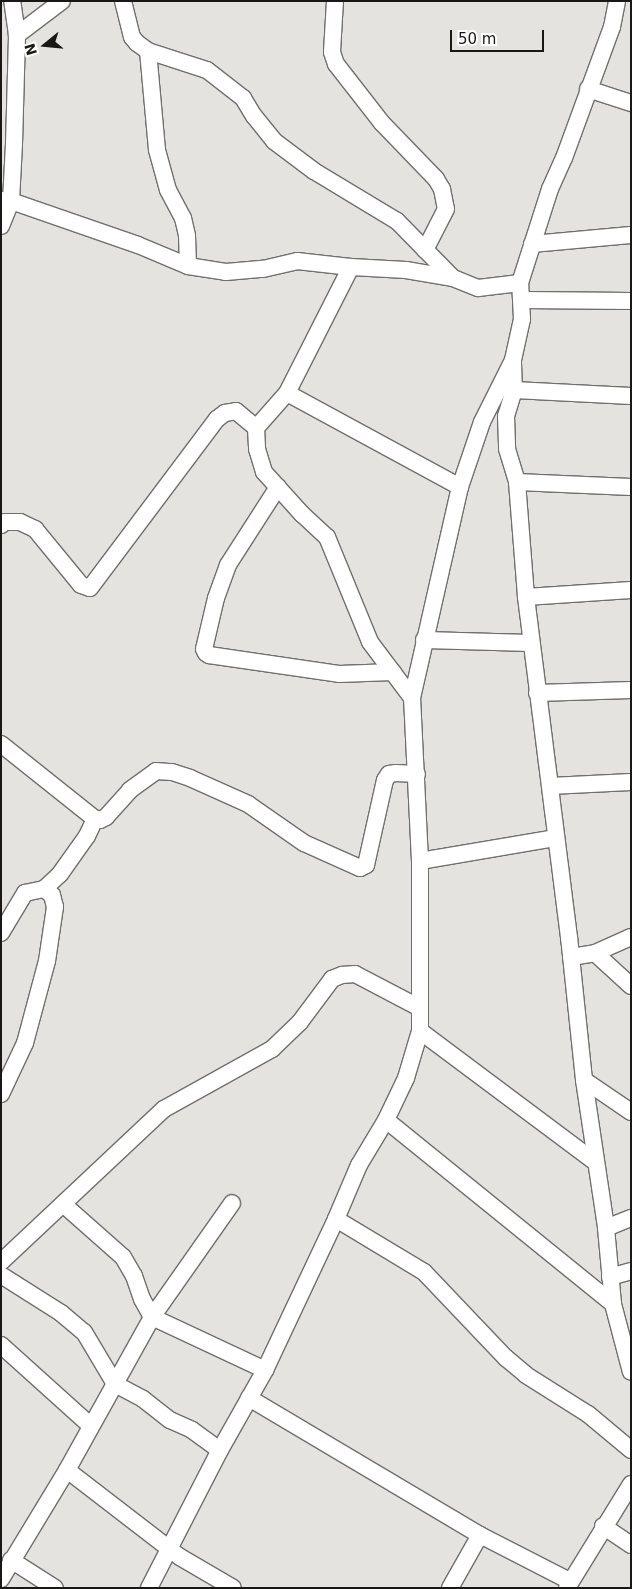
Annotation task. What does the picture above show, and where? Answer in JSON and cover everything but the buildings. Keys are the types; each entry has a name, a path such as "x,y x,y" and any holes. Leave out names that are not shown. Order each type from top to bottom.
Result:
{"street":[{"path":"1,226 6,201 17,36 12,1"},
{"path":"17,36 62,1"},
{"path":"123,1 132,36 148,51 207,70 243,98 254,116 274,141 314,171 397,221 453,278"},
{"path":"335,1 332,52 336,64 382,123 436,179 442,189 446,209 425,250"},
{"path":"149,1588 220,1450 265,1370 336,1219 359,1165 386,1120 406,1078 420,1031 420,861 412,698 460,487 482,422 513,360 522,319 520,283 550,189 564,158 612,27 617,1"},
{"path":"148,51 157,150 168,190 183,218 187,236 188,266"},
{"path":"588,89 631,103"},
{"path":"6,201 138,245 188,266 226,272 263,269 297,261 351,268 406,270 453,278 478,288 520,283"},
{"path":"532,244 631,235"},
{"path":"351,268 287,393 256,428 257,449 264,472 302,514 327,537 370,642 412,698"},
{"path":"522,300 631,301"},
{"path":"513,360 514,390 506,416 508,449 518,482 531,643 571,957 584,1080 606,1228 613,1304 630,1369"},
{"path":"514,390 631,396"},
{"path":"287,393 460,487"},
{"path":"1,526 6,522 20,522 35,529 81,585 90,588 217,419 225,413 236,411 256,428"},
{"path":"518,482 631,487"},
{"path":"278,486 228,565 216,598 204,650 209,656 339,674 393,672"},
{"path":"526,597 631,590"},
{"path":"424,640 531,643"},
{"path":"537,693 631,690"},
{"path":"1,744 100,820 106,817 130,790 156,772 172,772 248,804 304,843 360,868 366,865 385,780 389,774 396,772 417,774"},
{"path":"550,786 631,782"},
{"path":"1,932 25,893 44,889 60,874 88,836 95,818"},
{"path":"420,861 556,838"},
{"path":"1,1094 25,1043 47,962 55,907 52,895 44,889"},
{"path":"571,957 595,953 631,937"},
{"path":"595,953 631,986"},
{"path":"1,1262 164,1109 272,1049 300,1022 332,979 342,975 355,974 420,1008"},
{"path":"420,1031 595,1162"},
{"path":"584,1080 631,1112"},
{"path":"386,1120 613,1304"},
{"path":"1,1579 67,1470 152,1317 232,1202"},
{"path":"63,1204 123,1257 134,1276 142,1299 152,1317 265,1370"},
{"path":"606,1228 631,1218"},
{"path":"336,1219 424,1272 506,1358 526,1375 588,1414 631,1450"},
{"path":"610,1277 631,1271"},
{"path":"1,1275 61,1313 84,1332 102,1359 115,1384 142,1398 170,1420 192,1430 220,1450"},
{"path":"1,1345 91,1426"},
{"path":"249,1398 568,1585 603,1526 631,1484"},
{"path":"67,1470 170,1549 233,1588"},
{"path":"603,1526 631,1545"},
{"path":"450,1588 480,1535"},
{"path":"11,1560 55,1588"}]}
